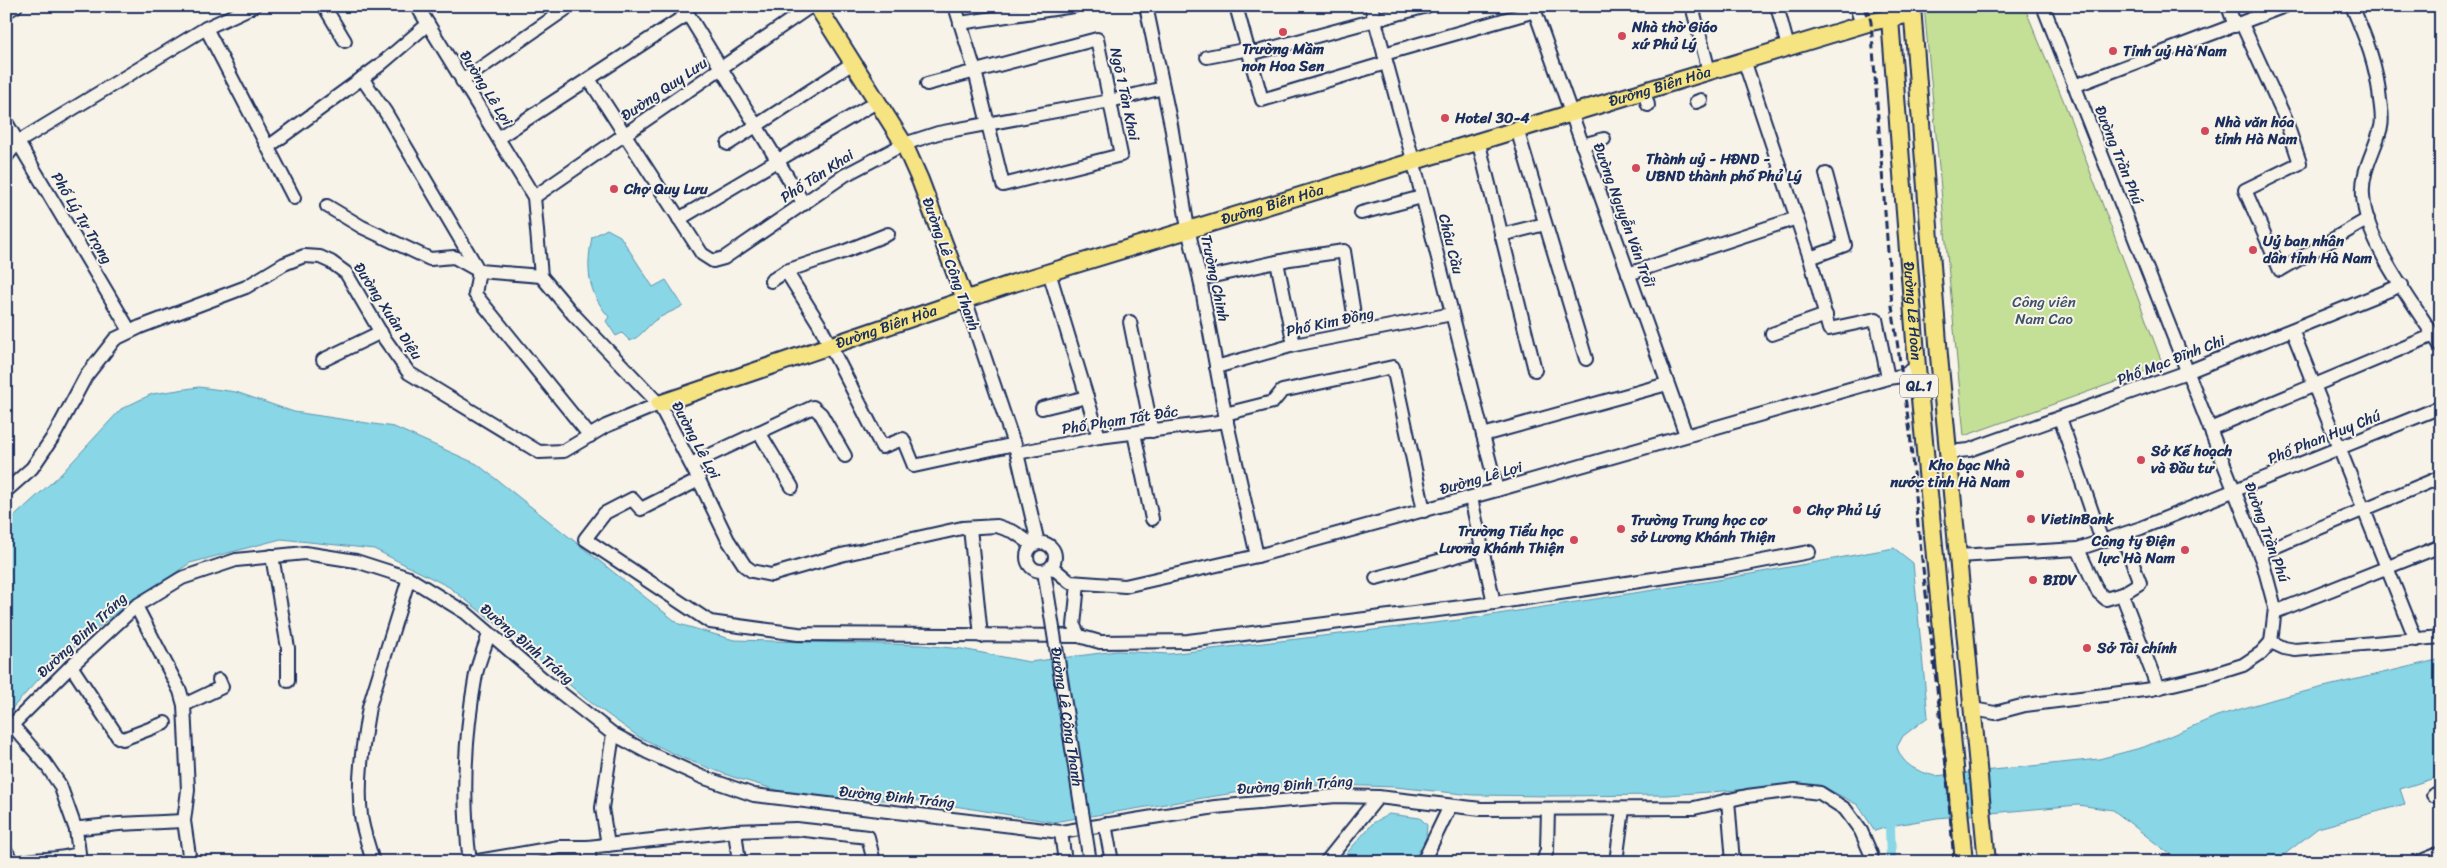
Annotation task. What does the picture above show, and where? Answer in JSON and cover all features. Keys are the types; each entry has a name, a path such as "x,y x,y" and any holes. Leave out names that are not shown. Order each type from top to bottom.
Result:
{"main road":[{"name":"Đường Lê Công Thanh","path":"817,6 904,144 920,180 965,299"},
{"name":"Đường Biên Hòa","path":"658,404 1049,272 1570,113 1646,98 1709,71 1862,25 1889,12 1912,10"},
{"name":"Đường Lê Hoàn","path":"1912,10 1940,364 1987,862"},
{"name":"Đường Lê Hoàn","path":"1889,12 1917,366 1964,862"},
{"path":"1917,366 1940,364"},
{"path":"1950,710 1973,709"}],"street":[{"path":"6,12 16,6"},
{"path":"324,6 344,41"},
{"name":"Đường Lê Lợi","path":"417,6 534,197 541,276 573,314 658,404 736,554 745,566 760,574 771,575 841,555 970,528 997,526 1014,532 1036,544"},
{"path":"462,81 570,6"},
{"name":"Đường Quy Lưu","path":"534,197 812,6"},
{"path":"955,6 989,123"},
{"path":"960,23 1074,6"},
{"name":"Trường Chinh","path":"1146,6 1163,88 1188,229 1200,278 1226,417 1257,556"},
{"path":"1236,6 1262,100 1534,9"},
{"name":"Châu Cầu","path":"1371,6 1413,160 1497,490"},
{"path":"1207,58 1249,52 1427,6"},
{"path":"1692,6 1709,71"},
{"path":"1777,6 1788,47"},
{"path":"1856,6 1862,25"},
{"name":"Đường Trần Phú","path":"2043,6 2260,553 2270,584 2275,612 2271,642"},
{"path":"2228,6 2285,118 2300,163 2245,190 2280,270 2368,219"},
{"path":"2074,86 2285,6"},
{"path":"2352,6 2374,59 2381,110 2381,125 2366,164 2363,195 2368,219 2377,245 2441,347"},
{"path":"6,156 18,142 206,28 246,8"},
{"name":"Đường Nguyễn Văn Trỗi","path":"1534,9 1686,435"},
{"path":"498,138 589,79 685,10 804,204"},
{"path":"268,147 362,78 428,24"},
{"path":"206,28 294,198"},
{"name":"Ngõ 1 Tân Khai","path":"975,72 1097,39 1121,155 1003,185 989,123"},
{"path":"1744,60 1810,258 1830,330 1876,319 1888,378"},
{"path":"728,144 853,63"},
{"path":"927,84 975,72"},
{"path":"362,78 386,113 479,271 475,294 590,436"},
{"name":"Phố Tân Khai","path":"589,79 624,136 702,254 713,261 724,258 845,175 904,144 938,133 1110,101 1163,88"},
{"path":"679,219 878,100"},
{"name":"Phố Lý Tự Trọng","path":"6,122 130,331"},
{"path":"1517,129 1586,359"},
{"path":"1582,145 1604,139"},
{"path":"1478,140 1535,370"},
{"path":"1810,258 1844,245 1826,174"},
{"path":"1361,213 1422,196"},
{"path":"327,206 362,227 430,259 454,257 479,271 541,276"},
{"path":"1628,274 1797,218"},
{"path":"1502,235 1545,224"},
{"path":"771,281 786,271 843,252 888,234"},
{"path":"1200,278 1277,262 1344,251 1357,333"},
{"name":"Đường Xuân Diệu","path":"6,491 32,468 55,434 86,376 115,339 130,331 246,287 284,264 304,256 320,258 340,267 409,373 539,452 564,451 590,436 658,404"},
{"path":"1277,262 1294,345"},
{"path":"786,271 819,324 829,346"},
{"path":"1049,272 1099,438"},
{"name":"Phố Mạc Đĩnh Chi","path":"1948,452 1969,450 2187,372 2402,285"},
{"name":"Đường Lê Công Thanh","path":"965,299 1016,448 1036,544"},
{"name":"Phố Kim Đồng","path":"1216,367 1294,345 1452,314"},
{"path":"1772,334 1826,315"},
{"path":"1130,322 1152,430"},
{"path":"2292,330 2341,448 2416,640"},
{"path":"323,360 381,332"},
{"path":"2210,429 2434,335"},
{"name":"Phố Phạm Tất Đắc","path":"829,346 882,447 904,439 914,466 1016,448 1134,433 1226,417 1273,402 1282,391 1393,367 1424,510"},
{"name":"Đường Lê Lợi","path":"1048,569 1078,584 1125,586 1257,556 1470,498 1888,378 1902,376 1917,366"},
{"path":"1483,435 1667,384"},
{"path":"1042,408 1086,397"},
{"path":"690,464 813,407 821,414 845,456"},
{"name":"Phố Phan Huy Chú","path":"1958,556 2078,549 2102,542 2441,407"},
{"path":"2060,418 2102,542"},
{"path":"759,432 792,488"},
{"path":"1134,433 1152,519"},
{"path":"2260,553 2441,478"},
{"path":"699,480 641,509 632,499 605,513 585,539 710,622 798,634 1079,636 1100,642 1188,641 1494,603 1726,568 1809,552"},
{"path":"1470,498 1494,603"},
{"path":"970,528 981,636"},
{"path":"2078,549 2100,596 2106,599 2122,594 2140,584 2122,535"},
{"path":"1036,544 1046,544 1053,550 1055,558 1048,569 1034,570 1028,563 1027,553 1036,544"},
{"path":"2275,612 2441,546"},
{"path":"1376,578 1482,549"},
{"name":"Đường Đinh Tráng","path":"9,728 71,666 136,606 182,578 236,560 305,553 356,561 409,578 466,614 542,679 613,734 694,773 754,795 1060,832 1215,807 1336,796 1378,797 1482,809 1623,809 1694,808 1728,800 1795,790 1820,793 1846,809 1861,831 1871,854 1872,862"},
{"path":"272,556 288,648 288,681"},
{"name":"Đường Lê Công Thanh","path":"1048,569 1050,609 1090,862"},
{"path":"373,862 361,817 360,789 365,730 369,708 409,578"},
{"path":"1078,584 1074,626 1079,636"},
{"path":"2122,594 2158,688"},
{"path":"136,606 180,691 184,706 188,790 184,821 190,862"},
{"path":"489,634 477,672 468,735 468,842 471,862 559,847 588,847 735,831 796,829 868,838 874,862"},
{"path":"1973,709 1995,712 2025,705 2158,688 2211,676 2243,665 2262,654 2271,642 2284,648 2295,650 2441,637"},
{"path":"71,666 118,738 123,739 165,723"},
{"path":"184,706 222,687 219,680"},
{"path":"9,728 45,763 60,785 76,830 79,853 60,860 36,858 22,862"},
{"path":"608,845 602,808 613,734"},
{"path":"1326,862 1378,797"},
{"path":"1728,800 1733,862"},
{"path":"1423,862 1450,806"},
{"path":"1543,862 1547,850 1548,809"},
{"path":"1616,862 1623,809"},
{"path":"76,830 90,826 184,821"},
{"path":"1106,824 1112,862"},
{"path":"735,831 738,862"},
{"path":"1060,832 1065,862"},
{"path":"588,847 590,862"},
{"path":"6,851 12,862"},
{"path":"2420,862 2441,853"}],"green space":[{"name":"Công viên Nam Cao","path":"1924,6 2024,6 2064,102 2163,365 1964,436"}],"water":[{"path":"607,229 620,236 653,287 666,280 683,306 654,321 640,335 630,341 622,333 616,336 606,321 609,317 592,289 589,259 592,237"},
{"path":"199,387 236,392 294,412 394,427 477,464 679,624 734,640 922,645 962,649 1029,662 1117,651 1169,654 1459,620 1712,581 1894,548 1913,563 1928,717 1903,736 1897,747 1907,763 1922,772 1935,776 2099,759 2144,747 2217,716 2278,698 2441,659 2441,776 2400,789 2405,804 2318,828 2275,862 2185,862 2167,852 2113,810 2078,805 1937,818 1890,826 1875,831 1858,805 1824,787 1808,785 1667,795 1550,796 1473,795 1395,787 1336,785 1272,787 1053,822 923,801 846,799 784,792 733,777 685,759 639,737 586,699 517,640 449,587 374,549 281,539 190,563 116,613 47,670 6,715 6,524 62,473 121,409 152,394"},
{"path":"1389,814 1420,818 1427,825 1426,838 1413,862 1339,862 1373,823"}],"waterway":[{"path":"1891,862 1890,826 1896,814"}],"railway":[{"path":"1867,6 1871,22 1892,306 1910,432 1916,508 1946,766 1954,862"}],"place":[{"name":"Trường Mầm non Hoa Sen","path":"1283,32"},
{"name":"Nhà thờ Giáo xứ Phủ Lý","path":"1622,36"},
{"name":"Tỉnh uỷ Hà Nam","path":"2113,51"},
{"name":"Hotel 30-4","path":"1445,118"},
{"name":"Nhà văn hóa tỉnh Hà Nam","path":"2205,131"},
{"name":"Thành uỷ - HĐND - UBND thành phố Phủ Lý","path":"1636,168"},
{"name":"Chợ Quy Lưu","path":"614,189"},
{"name":"Uỷ ban nhân dân tỉnh Hà Nam","path":"2253,250"},
{"name":"Sở Kế hoạch và Đầu tư","path":"2141,460"},
{"name":"Kho bạc Nhà nước tỉnh Hà Nam","path":"2020,474"},
{"name":"Chợ Phủ Lý","path":"1797,510"},
{"name":"VietinBank","path":"2031,519"},
{"name":"Trường Trung học cơ sở Lương Khánh Thiện","path":"1621,529"},
{"name":"Trường Tiểu học Lương Khánh Thiện","path":"1574,540"},
{"name":"Công ty Điện lực Hà Nam","path":"2185,550"},
{"name":"BIDV","path":"2033,580"},
{"name":"Sở Tài chính","path":"2087,648"}]}
